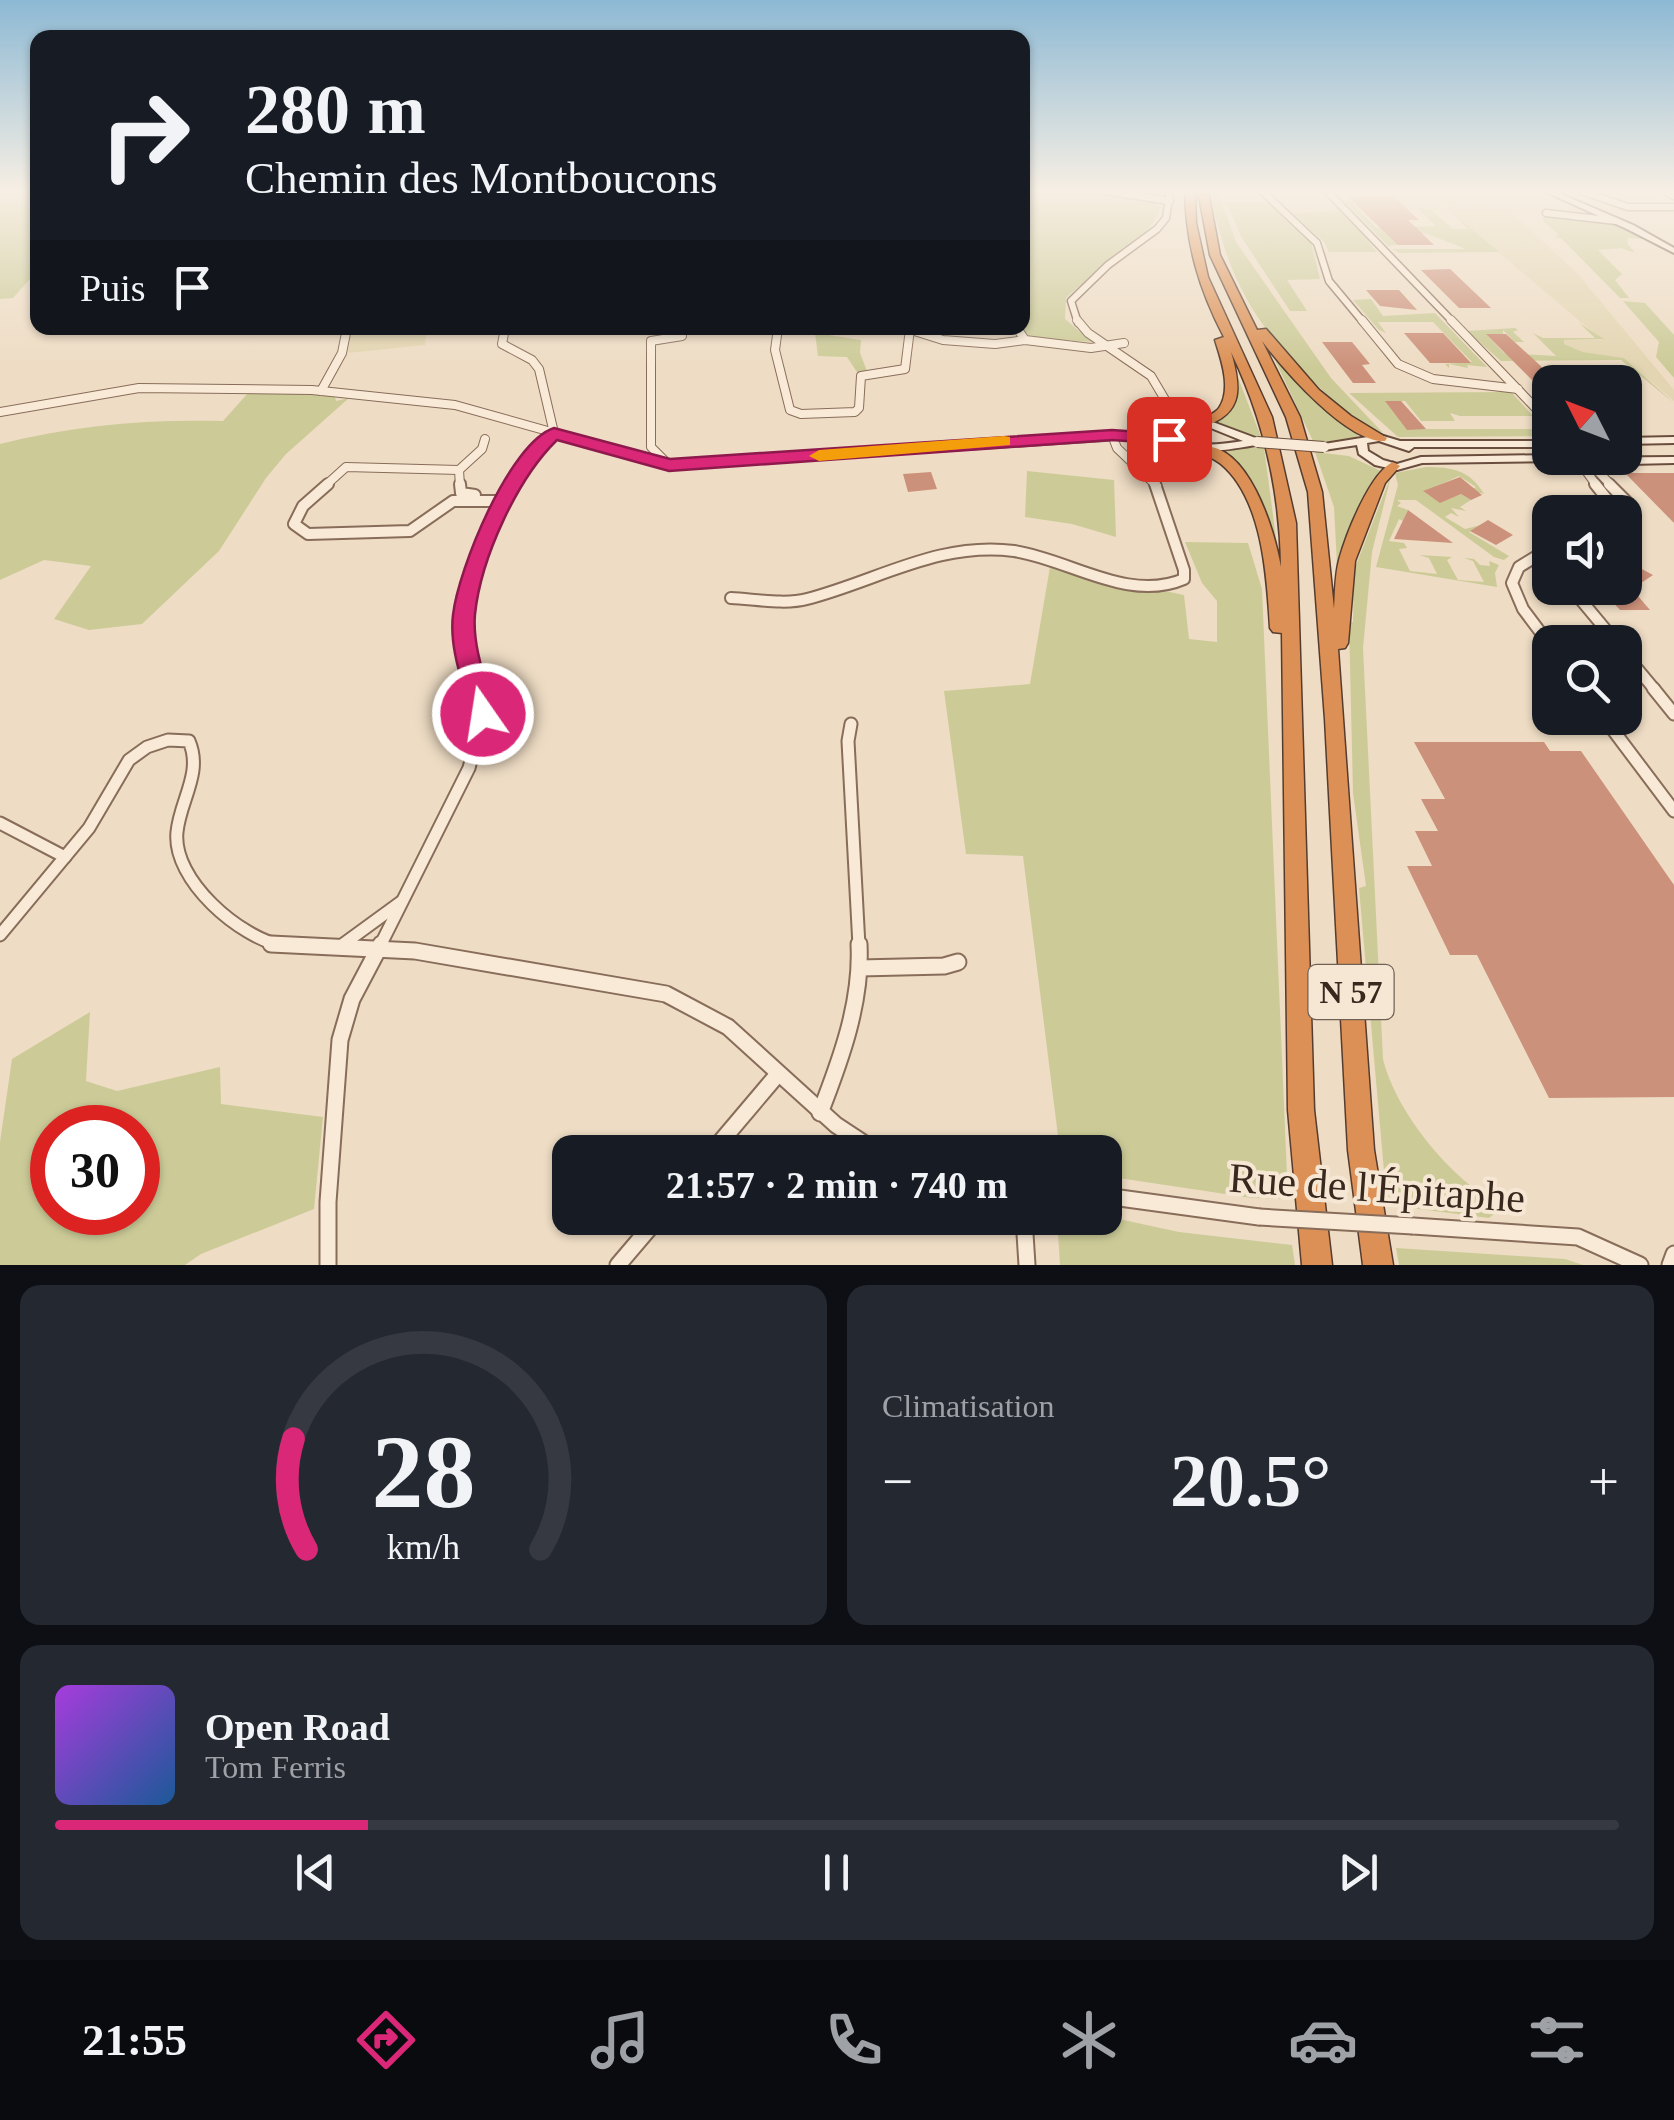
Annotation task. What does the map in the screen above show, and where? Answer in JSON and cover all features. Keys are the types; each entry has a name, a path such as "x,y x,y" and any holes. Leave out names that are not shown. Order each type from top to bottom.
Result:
{"highway":[{"name":"N 57","path":"1192,250 1209,296 1260,402 1277,457 1288,523 1302,1110 1317,1265"},
{"name":"N 57","path":"1214,250 1224,280 1274,374 1306,457 1321,528 1361,1150 1378,1265"},
{"path":"1224,280 1298,374 1348,418 1380,438"},
{"path":"1200,422 1223,414 1230,388 1227,358 1209,296"},
{"path":"1215,447 1238,472 1270,547 1275,567 1281,660 1291,708"},
{"path":"1335,719 1342,579 1378,482 1393,466"}],"street":[{"path":"1129,250 1072,301 1075,320 1145,370 1170,406 1184,442"},
{"path":"1319,250 1329,282 1398,364 1433,379 1518,389"},
{"path":"1384,250 1532,403"},
{"path":"321,391 342,353 345,335"},
{"path":"502,335 502,344 532,360 538,369 554,433"},
{"path":"777,335 775,350 790,410 801,414 855,412 861,376 905,369 907,335"},
{"path":"928,335 943,340 995,344 1025,340 1091,348 1124,342"},
{"path":"1021,335 1025,340"},
{"path":"669,465 651,446 652,341 682,336"},
{"path":"0,412 139,388 321,391 455,405 669,465 1112,435 1215,447 1257,442 1324,447 1362,444 1380,438 1403,444 1532,444"},
{"path":"1170,406 1200,422 1257,442"},
{"path":"1136,435 1200,422"},
{"path":"1215,447 1227,438 1223,431"},
{"path":"328,1265 328,1202 340,1040 352,999 438,836 481,732 483,700 466,646 464,616 474,569 504,498 531,455 554,433"},
{"path":"731,598 804,600 933,555 993,549 1146,586 1178,584 1184,579 1184,570 1157,486 1117,448 1112,435"},
{"path":"485,440 482,449 459,470 346,467 303,506 294,524 308,534 410,531 453,502 504,498"},
{"path":"1642,441 1674,440"},
{"path":"1362,444 1363,452 1371,459"},
{"path":"1403,444 1413,452 1414,461"},
{"path":"1324,447 1393,466 1414,461 1532,459"},
{"path":"1642,460 1674,460"},
{"path":"459,470 460,493 504,498"},
{"path":"1601,475 1620,495"},
{"path":"1532,560 1519,568 1512,583 1535,625"},
{"path":"1585,605 1602,625"},
{"path":"1642,675 1674,714"},
{"path":"820,1112 843,1054 860,968 848,741 851,724"},
{"path":"1617,735 1674,811"},
{"path":"0,934 89,828 129,760 168,740 189,741 197,761 183,802 176,846 198,884 234,927 267,944 382,947 666,994 703,1010 731,1030 848,1135"},
{"path":"0,824 65,857"},
{"path":"342,945 406,898"},
{"path":"860,968 944,966 958,962"},
{"path":"726,1135 778,1074"},
{"name":"Rue de l'Épitaphe","path":"1122,1198 1260,1217 1578,1237 1640,1265"},
{"path":"618,1265 644,1235"},
{"path":"1025,1235 1027,1265"},
{"path":"1670,1265 1674,1254"}],"shaded area":[{"path":"0,250 30,250 30,279 13,298 0,299"},
{"path":"1030,250 1126,250 1066,298 1065,319 1092,342 1028,335"},
{"path":"1242,250 1331,378 1383,433 1357,420 1335,402 1278,344 1247,300 1226,251"},
{"path":"1250,250 1313,250 1320,279 1287,280 1307,311 1290,311"},
{"path":"1328,250 1377,252 1329,252"},
{"path":"1394,250 1499,252 1399,253"},
{"path":"1496,250 1552,250 1577,273 1674,390 1674,401 1642,373 1642,365 1583,352 1564,344 1564,340 1602,340"},
{"path":"1573,250 1598,250 1622,274 1615,280 1629,298 1620,298"},
{"path":"1371,299 1383,316 1435,313 1487,367 1449,364 1449,368 1445,364 1472,362 1433,322 1378,322 1386,333 1379,330 1353,300"},
{"path":"1623,301 1645,303 1674,335 1674,378 1656,357 1659,342"},
{"path":"1579,323 1604,339 1564,340 1564,344 1583,352 1624,358 1632,365 1621,360 1501,361 1467,331 1515,328 1518,330 1513,332 1524,342 1515,342 1503,330 1503,334 1487,335 1504,353 1556,356 1533,333 1543,338 1595,338"},
{"path":"349,335 426,335 425,345 348,353"},
{"path":"815,335 861,340 860,353 867,371 857,372 847,357 818,356"},
{"path":"1273,356 1360,430 1357,437 1336,442 1313,441"},
{"path":"1232,362 1261,437 1237,433 1217,421 1234,403"},
{"path":"249,392 325,395 335,397 336,401 349,398 286,454 219,551 142,624 89,630 54,619 91,566 44,560 0,580 0,444 110,425 223,421"},
{"path":"1511,392 1532,416 1450,413 1455,421 1421,421 1405,401 1386,402 1407,429 1532,429 1532,436 1398,437 1349,393"},
{"path":"1238,447 1264,448 1277,545 1223,452"},
{"path":"1315,452 1349,456 1381,471 1372,482 1340,565 1334,507"},
{"path":"1426,467 1452,469 1473,480 1484,494 1471,490 1476,487 1459,476 1424,492 1440,502 1461,494 1471,500 1460,507 1466,511 1451,508 1459,517 1451,513 1445,517 1465,529 1481,525 1469,532 1509,556 1504,560 1494,557 1416,500 1397,500 1401,503 1397,506 1408,510 1389,541 1404,543 1407,548 1399,549 1410,571 1437,574 1429,558 1419,555 1452,557 1447,560 1458,580 1484,582 1473,561 1464,558 1474,559 1480,565 1490,566 1489,561 1499,565 1495,573 1497,587 1376,567 1398,485 1395,473"},
{"path":"1027,471 1114,480 1116,537 1072,524 1025,517"},
{"path":"1391,476 1372,552 1363,648 1383,1059 1400,1101 1429,1144 1465,1181 1503,1207 1489,1218 1387,1205 1359,888 1366,886 1353,793 1349,622 1353,622 1354,570"},
{"path":"1185,542 1248,543 1262,589 1288,1199 1252,1198 1122,1179 1122,1135 1058,1135 1023,856 966,854 944,691 1030,684 1050,567 1184,595 1189,639 1217,642 1217,601 1202,583"},
{"path":"90,1012 86,1081 117,1091 220,1067 221,1104 323,1117 314,1209 201,1254 185,1265 0,1265 0,1142 12,1059"},
{"path":"1122,1220 1179,1232 1292,1245 1295,1265 1060,1265 1058,1235 1122,1235"},
{"path":"1396,1248 1565,1259 1583,1265 1399,1265"}],"building":[{"path":"1450,269 1491,308 1459,308 1421,270"},
{"path":"1366,290 1399,290 1417,310 1380,306"},
{"path":"1404,333 1443,333 1471,363 1430,363"},
{"path":"1486,334 1506,334 1540,365 1532,365 1532,380"},
{"path":"1322,342 1352,342 1370,364 1362,365 1376,383 1353,383"},
{"path":"1385,401 1401,401 1426,429 1407,430"},
{"path":"931,472 937,489 908,492 903,474"},
{"path":"1674,473 1674,523 1627,475"},
{"path":"1460,477 1482,495 1471,500 1461,494 1440,503 1423,491"},
{"path":"1408,510 1453,543 1394,539"},
{"path":"1488,520 1513,535 1496,545 1470,531"},
{"path":"1642,569 1653,575 1642,582"},
{"path":"1642,601 1650,610 1620,610 1615,605 1642,605"},
{"path":"1414,742 1544,742 1550,751 1581,751 1674,885 1674,1097 1549,1098 1477,955 1450,955 1407,866 1432,866 1415,831 1438,831 1421,799 1445,799"}],"slow traffic":[{"path":"819,456 1004,441"}],"route":[{"path":"483,714 483,700 466,646 464,616 474,569 512,484 531,455 554,433 654,464 669,465 1112,435 1169,439"}]}
